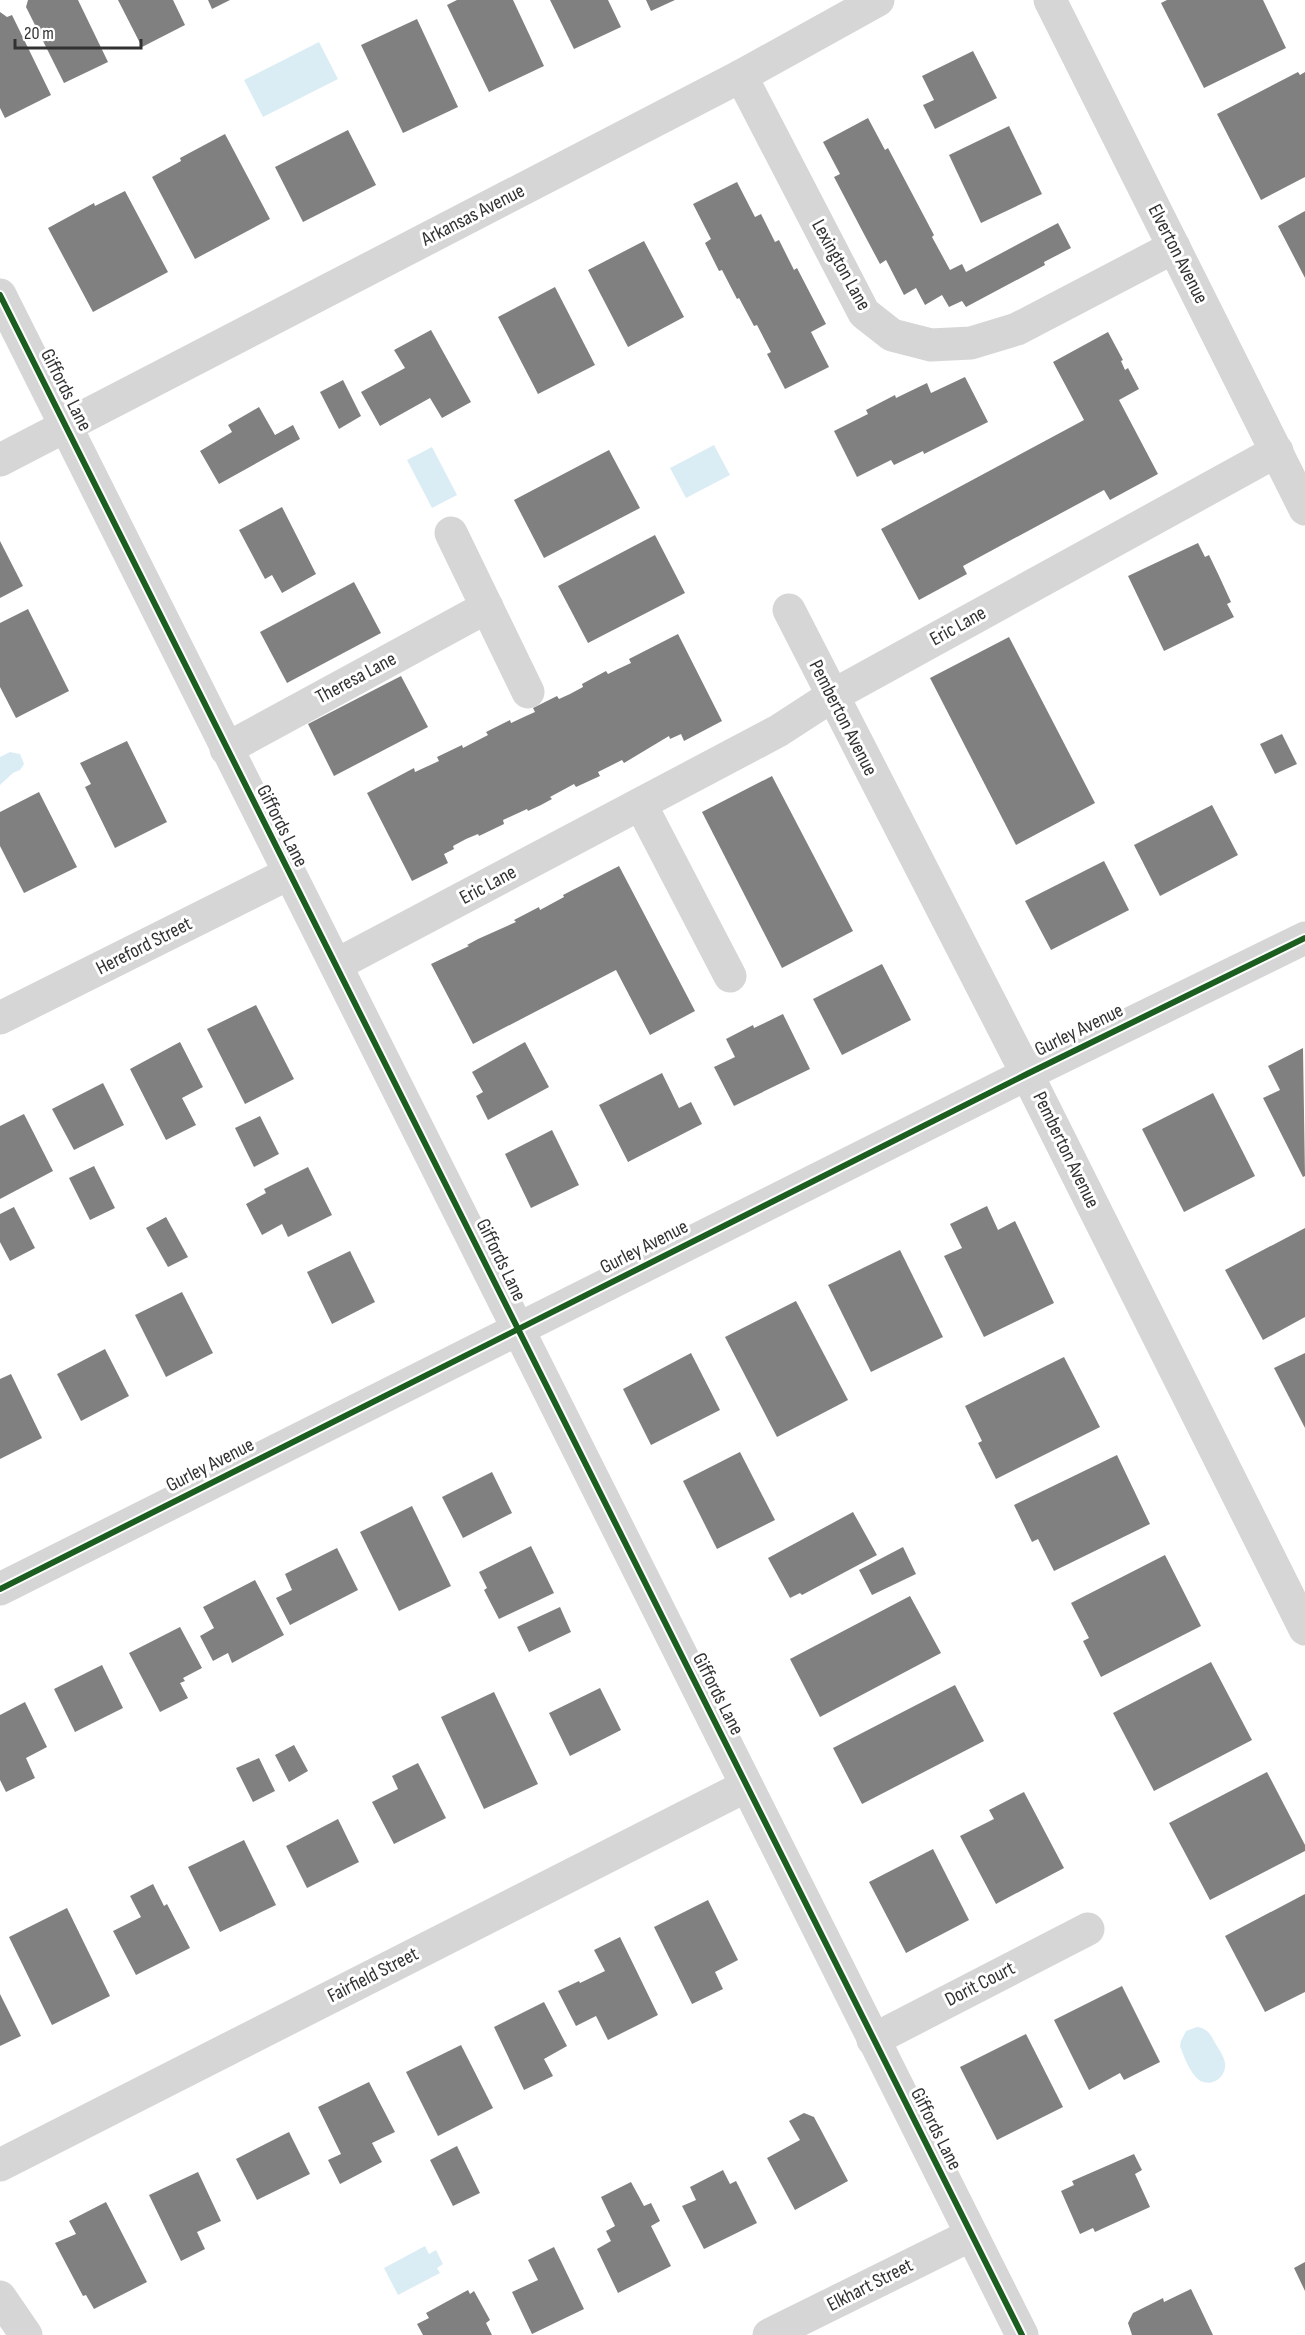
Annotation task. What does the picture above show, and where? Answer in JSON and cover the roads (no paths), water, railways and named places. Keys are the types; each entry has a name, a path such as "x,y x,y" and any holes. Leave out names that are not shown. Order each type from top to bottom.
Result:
{"street":[{"name":"Arkansas Avenue","path":"0,460 741,76 879,0"},
{"name":"Elverton Avenue","path":"1050,0 1305,509"},
{"name":"Lexington Lane","path":"741,76 864,313 892,335 931,345 971,342 1017,329 1174,247"},
{"name":"Giffords Lane","path":"0,295 288,874 336,965 1022,2335"},
{"name":"Eric Lane","path":"336,965 641,805 778,730 832,696 1277,451"},
{"path":"451,533 528,692"},
{"name":"Theresa Lane","path":"226,749 487,607"},
{"name":"Pemberton Avenue","path":"789,610 1027,1074 1305,1629"},
{"path":"641,805 730,976"},
{"name":"Hereford Street","path":"0,1018 288,874"},
{"name":"Gurley Avenue","path":"0,1589 1027,1074 1305,938"},
{"name":"Fairfield Street","path":"0,2165 746,1786"},
{"name":"Dorit Court","path":"873,2040 1088,1929"},
{"name":"Elkhart Street","path":"769,2335 971,2235"},
{"path":"0,2297 26,2335"}]}
